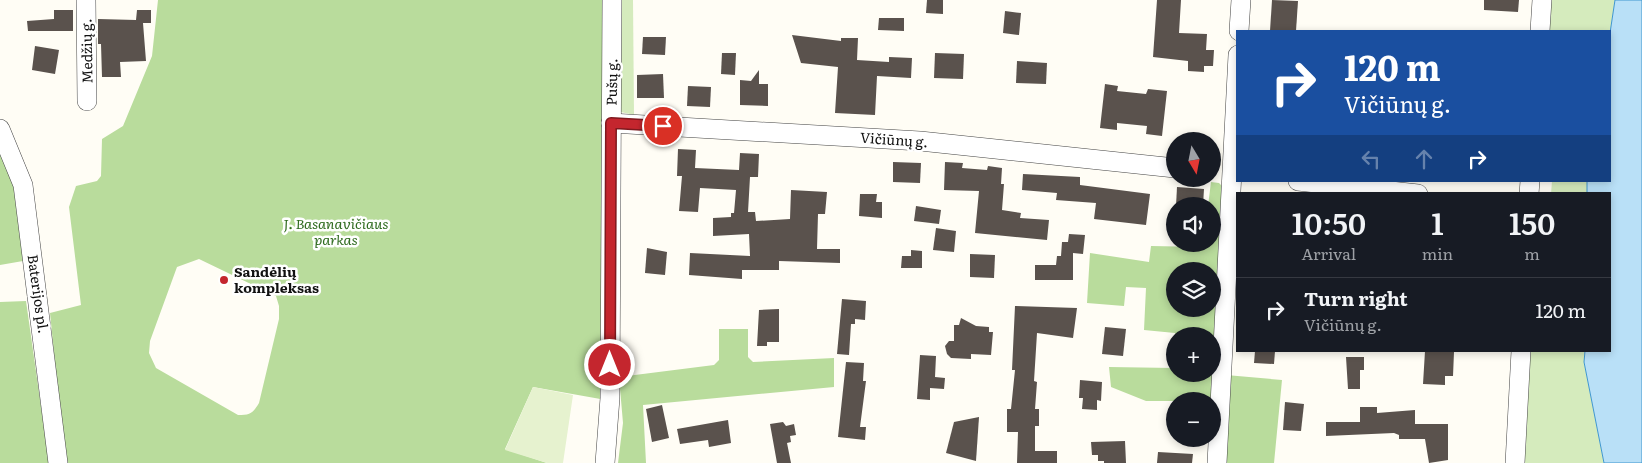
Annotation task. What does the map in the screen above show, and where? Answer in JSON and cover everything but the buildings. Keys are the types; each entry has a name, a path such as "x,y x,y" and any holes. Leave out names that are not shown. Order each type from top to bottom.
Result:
{"street":[{"name":"Medžių g.","path":"86,0 87,101"},
{"name":"Pušų g.","path":"605,463 610,398 612,0"},
{"path":"1239,30 1241,0"},
{"path":"1540,30 1542,0"},
{"path":"1217,463 1227,174 1236,77"},
{"name":"Vičiūnų g.","path":"611,123 920,141 1166,167"},
{"name":"Baterijos pl.","path":"0,129 23,185 58,463"},
{"path":"1307,182 1400,192"},
{"path":"1515,463 1521,352"}],"green space":[{"name":"J. Basanavičiaus parkas","path":"158,0 607,0 606,400 533,387 505,449 547,463 65,463 50,313 81,305 69,207 76,186 97,181 101,176 102,139 123,126 152,56","holes":["199,259 276,296 279,306 279,319 259,403 251,413 238,415 156,368 149,353 150,341 177,267"]},
{"path":"619,0 633,0 634,115 621,112 618,108"},
{"path":"1549,0 1615,0 1610,30 1547,30"},
{"path":"0,144 14,186 23,261 0,265"},
{"path":"1552,182 1587,182 1587,192 1551,192"},
{"path":"1222,186 1221,208 1221,197 1209,197 1210,188 1221,188"},
{"path":"1151,246 1166,246 1166,252 1219,252 1218,262 1166,262 1166,317 1216,317 1215,327 1166,327 1166,332 1144,330 1146,288 1126,287 1124,306 1087,303 1090,253 1149,262"},
{"path":"26,301 49,463 0,463 0,302"},
{"path":"719,329 748,329 748,357 753,362 834,358 834,387 643,405 646,463 618,463 623,423 619,377 714,365 719,360"},
{"path":"1529,352 1585,352 1584,362 1604,463 1523,463"},
{"path":"1109,367 1166,368 1166,382 1213,382 1212,392 1166,392 1166,401 1146,401 1111,387"},
{"path":"1226,375 1282,380 1274,463 1221,463"},
{"path":"533,387 573,395 563,463 547,463 505,450"}],"water":[{"path":"1615,0 1642,0 1642,463 1604,463 1584,362 1585,352 1611,352 1611,192 1587,192 1587,182 1611,182 1610,30"}],"place":[{"name":"Sandėlių kompleksas","path":"224,280"}],"route":[{"path":"610,365 611,123 663,126"}]}
